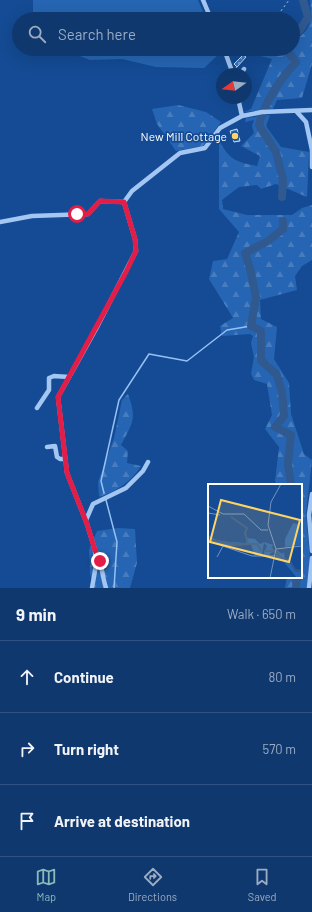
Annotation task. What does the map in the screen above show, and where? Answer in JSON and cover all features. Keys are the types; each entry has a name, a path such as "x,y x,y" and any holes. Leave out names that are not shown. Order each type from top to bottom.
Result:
{"street":[{"path":"203,0 208,12"},
{"path":"227,56 231,68"},
{"path":"239,104 242,116"},
{"path":"124,202 132,191 180,153 204,148 220,128 242,116 262,112 312,110"},
{"path":"296,111 306,122 312,150 312,167"},
{"path":"0,222 32,216 88,214 100,201 124,202"},
{"path":"100,588 106,588 100,561 86,520 67,473 58,397 96,330 136,251 135,239 124,202"},
{"path":"37,408 49,390 49,378 54,376 70,377"},
{"path":"47,447 55,446 57,457 60,459 65,459"},
{"path":"86,520 93,504 126,488 140,475 148,462"},
{"path":"312,494 309,515 312,551"},
{"path":"92,588 96,565 95,550"},
{"path":"309,588 312,558"}],"path":[{"path":"281,12 290,0"},
{"path":"236,68 243,56"}],"green space":[{"path":"33,0 198,0 203,12 33,12"},
{"path":"310,0 312,0 312,64 302,98 277,100 273,109 244,112 251,109 272,59 261,56 300,56 300,36 307,29 311,19"},
{"path":"80,56 217,56 204,68 156,67 122,59 90,60"},
{"path":"178,105 206,112 221,122 203,146 176,151 157,124 152,109"},
{"path":"270,115 266,126 281,147 309,152 307,197 276,184 261,189 257,185 239,187 222,200 223,209 247,215 292,215 302,208 312,205 312,260 302,266 295,276 297,290 260,300 261,319 277,327 274,359 289,383 291,414 304,454 312,460 306,515 310,558 307,588 285,588 287,578 302,578 302,484 276,484 275,481 279,447 265,429 272,415 267,384 254,380 251,374 254,357 251,343 253,336 250,334 222,336 220,326 233,318 209,279 213,261 227,259 239,232 219,209 219,139 226,152 234,159 257,166 260,156 241,146 254,133 252,126 254,120 245,122 246,118"},
{"path":"128,394 133,415 131,425 121,445 128,451 127,463 141,466 133,477 123,485 112,492 99,497 98,482 114,438 122,400"},
{"path":"118,528 135,529 137,563 130,588 95,588 90,574 89,550 97,531"}],"building":[{"path":"242,56 246,57 237,67 234,64"},
{"name":"New Mill Cottage","path":"237,129 240,141 234,142 230,131"}],"waterway":[{"path":"300,30 308,17 303,0"},
{"path":"282,197 283,179 276,152 259,125 273,92 296,62 291,56"},
{"path":"283,221 283,229 268,241 245,253 250,268 256,297 251,326 261,331 261,360 277,375 282,392 284,416 275,427 291,435 288,464 291,484"},
{"path":"104,493 101,481 119,400 149,354 187,361 227,330 251,326"},
{"path":"106,500 117,542 114,588"},
{"path":"296,588 297,578"}],"place":[{"name":"New Mill Cottage","path":"235,136"}],"route":[{"path":"77,214 88,214 100,201 124,202 135,239 136,251 96,330 58,397 67,473 100,561"}]}
